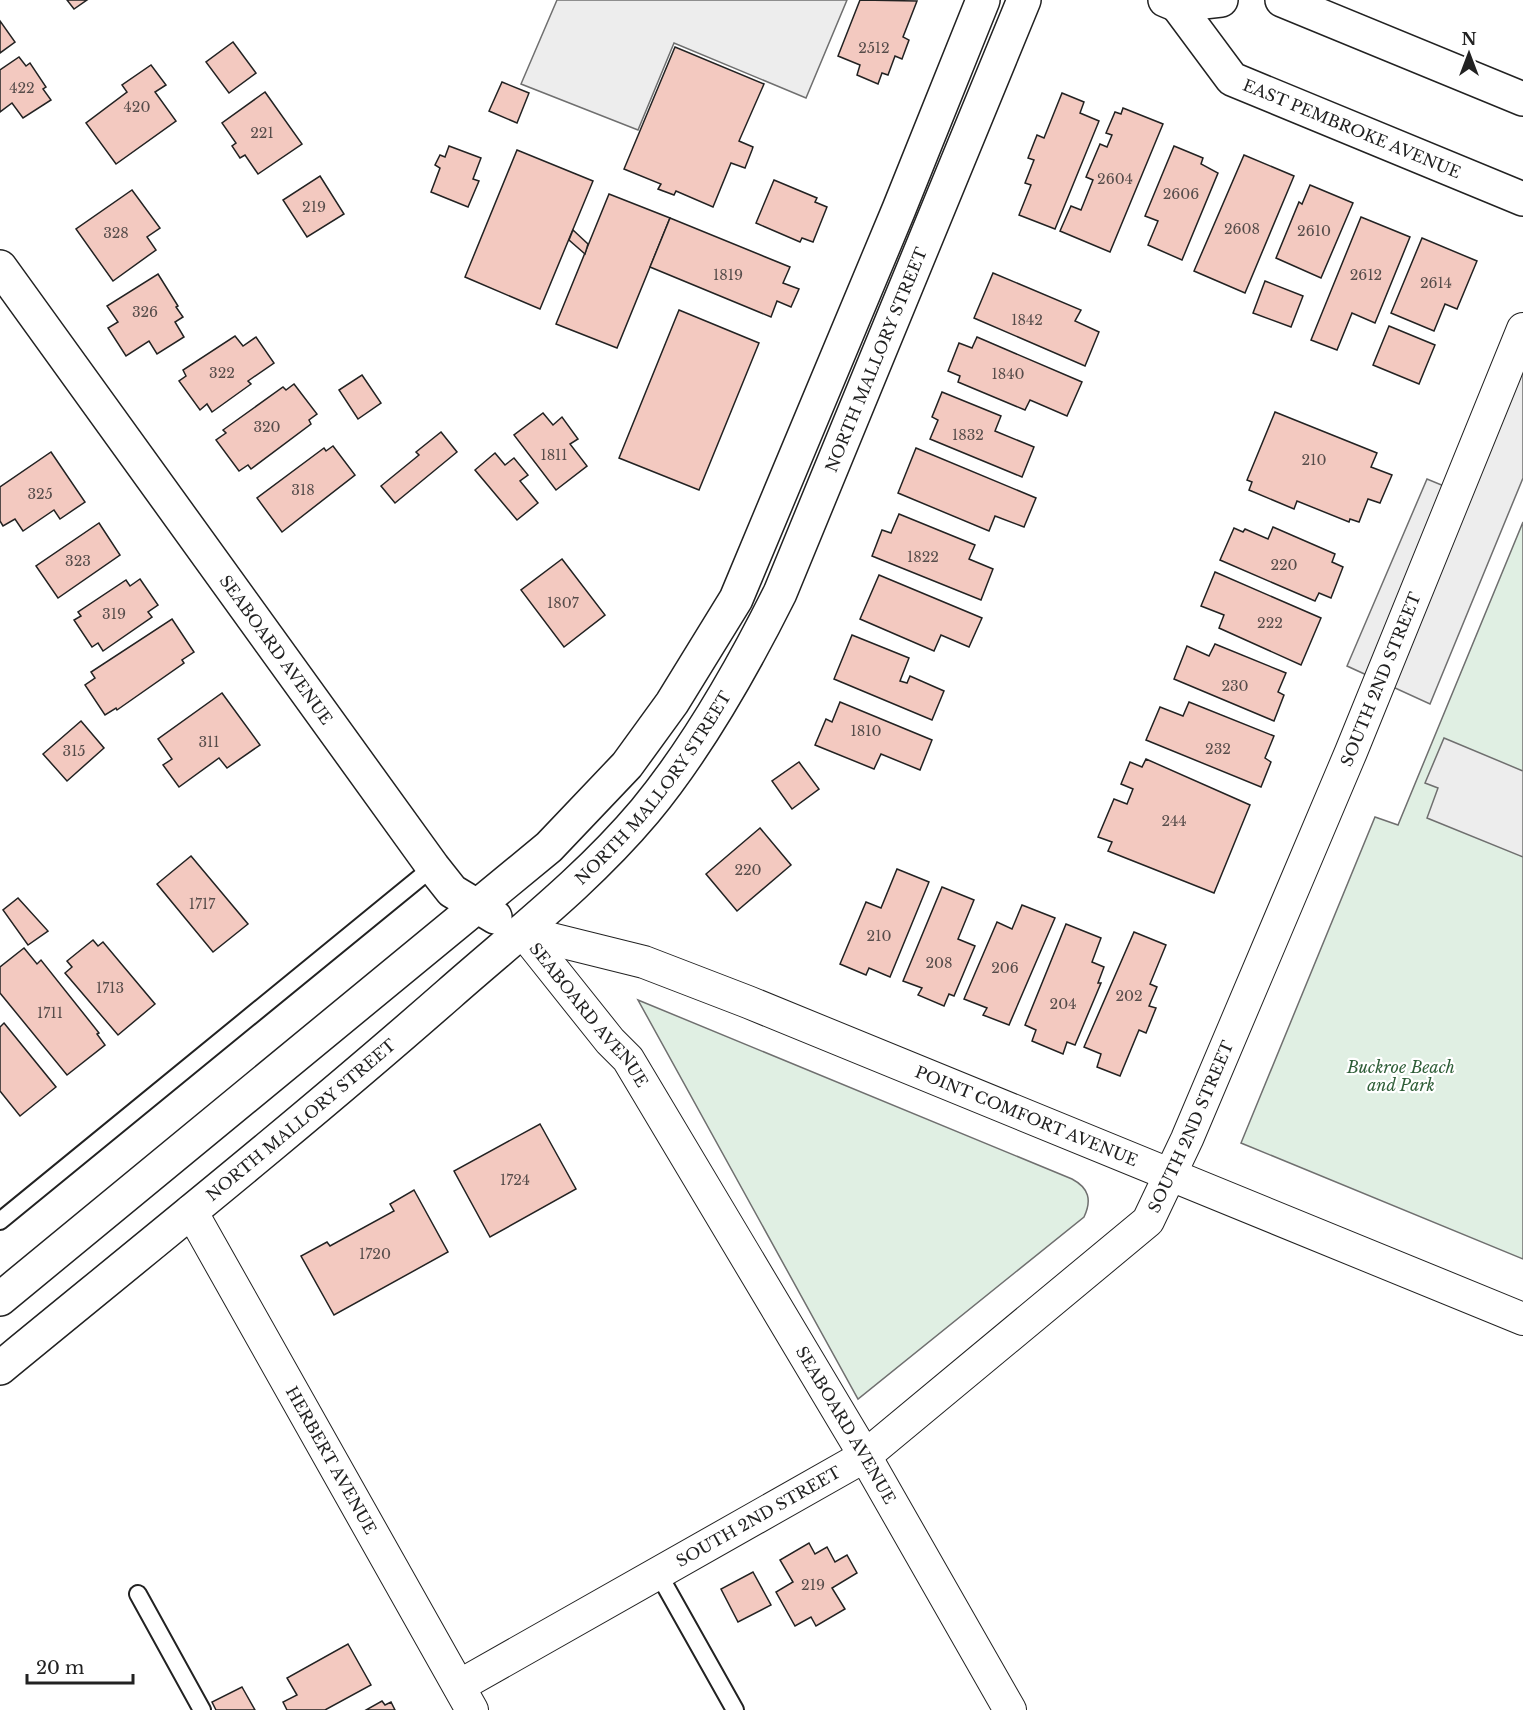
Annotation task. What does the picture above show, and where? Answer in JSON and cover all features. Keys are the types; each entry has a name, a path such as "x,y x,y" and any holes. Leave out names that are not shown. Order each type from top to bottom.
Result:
{"main road":[{"name":"NORTH MALLORY STREET","path":"0,1299 549,847 627,765 672,704 736,599 890,231 983,0"},
{"name":"NORTH MALLORY STREET","path":"0,1368 394,1044 600,862 647,809 686,754 750,653 802,542 1024,0"},
{"name":"EAST PEMBROKE AVENUE","path":"1171,2 1221,0"},
{"path":"1282,0 1523,99"},
{"name":"EAST PEMBROKE AVENUE","path":"1171,2 1232,79 1523,199"},
{"name":"SEABOARD AVENUE","path":"0,267 433,867 452,891 477,908 523,932"}],"street":[{"name":"SOUTH 2ND STREET","path":"465,1698 658,1573 866,1456 1148,1221 1171,1175 1351,752 1523,329"},
{"name":"POINT COMFORT AVENUE","path":"523,932 644,962 1523,1320"},
{"name":"SEABOARD AVENUE","path":"523,932 610,1041 628,1059 866,1456 1010,1710"},
{"name":"HERBERT AVENUE","path":"191,1211 465,1698"}],"lane":[{"path":"0,1221 433,867"},
{"path":"658,1573 735,1710"},
{"path":"138,1594 202,1710"}],"green space":[{"name":"Buckroe Beach and Park","path":"1523,522 1523,1259 1241,1143 1375,817 1398,825"},
{"path":"638,1000 1072,1179 1082,1186 1087,1195 1088,1205 1084,1217 858,1399"}],"shaded area":[{"path":"557,0 847,0 806,98 674,43 638,130 521,84"},
{"path":"1523,329 1523,478 1430,704 1347,666 1427,479 1456,491"},
{"path":"1444,738 1523,771 1523,857 1427,818 1438,788 1425,783"}],"building":[{"path":"67,0 87,0 74,9"},
{"path":"860,0 917,1 903,37 909,40 902,59 895,56 888,75 882,73 878,84 857,75 860,65 838,56"},
{"path":"0,21 15,42 0,53"},
{"path":"233,42 256,73 229,93 206,62"},
{"path":"675,47 764,84 739,141 753,147 745,168 731,163 713,207 676,191 674,195 658,189 661,184 624,169"},
{"path":"19,57 26,66 30,63 46,87 43,89 51,100 23,118 12,103 0,112 0,70"},
{"path":"151,65 166,85 155,92 176,121 116,164 86,123 127,92 122,85"},
{"path":"502,82 529,93 517,123 489,111"},
{"path":"265,92 302,144 258,174 245,155 240,158 232,146 236,143 222,123"},
{"path":"1062,93 1084,102 1080,113 1099,121 1055,229 1019,215 1031,185 1025,183 1034,160 1028,158 1037,135 1044,138"},
{"path":"1123,108 1163,124 1110,252 1060,231 1071,206 1081,210 1093,180 1086,177 1100,144 1107,147 1112,135 1106,133 1115,112 1121,114"},
{"path":"449,146 481,158 473,179 479,181 468,207 431,192 440,168 435,165 440,155 445,157"},
{"path":"1174,146 1203,158 1201,164 1218,173 1182,260 1148,245 1158,221 1145,216"},
{"path":"517,150 593,181 540,309 465,277"},
{"path":"1244,155 1294,176 1245,293 1194,271"},
{"path":"320,176 344,214 307,237 283,200"},
{"path":"774,180 817,198 815,202 827,207 813,242 802,238 800,242 756,223"},
{"path":"1310,185 1353,203 1321,278 1276,258 1299,202 1302,204"},
{"path":"132,190 160,228 147,237 156,250 113,281 76,229"},
{"path":"609,194 670,218 617,348 556,324"},
{"path":"1361,217 1410,237 1375,323 1352,313 1337,350 1311,340"},
{"path":"670,218 790,267 783,283 799,289 791,307 777,301 771,317 650,267"},
{"path":"573,230 588,244 585,254 569,240"},
{"path":"1422,238 1477,261 1457,309 1445,304 1434,331 1391,313"},
{"path":"993,273 1081,310 1075,321 1099,332 1085,366 974,318"},
{"path":"158,274 183,317 175,322 184,337 157,354 149,341 126,356 108,328 118,322 107,306"},
{"path":"1265,281 1303,296 1291,327 1253,313"},
{"path":"679,310 759,343 699,490 619,458"},
{"path":"1389,326 1435,345 1419,384 1373,365"},
{"path":"235,336 243,346 256,337 274,363 248,381 251,384 212,412 207,404 200,410 179,381 186,376 183,370"},
{"path":"977,337 1082,382 1067,416 1030,400 1025,410 958,382 960,376 948,371 959,343 972,348"},
{"path":"362,375 381,403 358,419 339,390"},
{"path":"294,384 317,414 309,420 311,424 251,469 248,465 239,471 216,440 226,433 223,430 283,387 286,390"},
{"path":"942,392 1001,416 995,431 1034,447 1022,477 930,439 938,420 932,417"},
{"path":"1275,412 1377,453 1371,467 1392,475 1380,503 1368,499 1359,522 1350,519 1349,522 1297,501 1294,509 1249,490 1252,482 1247,480"},
{"path":"543,413 553,425 562,417 578,439 570,444 587,466 556,490 514,435"},
{"path":"441,432 457,452 395,503 381,486 419,455 416,452"},
{"path":"333,446 355,475 282,532 257,498 324,448 326,451"},
{"path":"916,448 1036,498 1024,527 995,516 989,531 898,493"},
{"path":"51,452 85,502 60,519 54,510 23,531 15,519 3,526 0,521 0,487"},
{"path":"495,453 505,465 514,458 528,475 520,481 538,503 517,520 475,470"},
{"path":"899,514 975,545 969,559 993,569 981,600 872,556 882,530 891,533"},
{"path":"99,523 120,555 58,598 36,566"},
{"path":"1273,527 1335,554 1332,562 1343,567 1331,598 1319,593 1315,601 1220,560 1234,528 1243,532 1245,529 1268,539"},
{"path":"562,559 605,615 564,647 521,590"},
{"path":"1215,572 1321,618 1301,665 1219,628 1224,615 1201,606"},
{"path":"879,575 982,618 969,647 941,635 934,651 860,619"},
{"path":"140,579 158,605 148,612 152,617 103,651 98,643 92,647 74,620 81,616 78,612 126,580 130,586"},
{"path":"172,619 194,652 182,660 184,663 117,710 116,708 105,715 85,685 95,678 91,672"},
{"path":"852,635 909,658 900,681 907,683 910,676 944,691 932,720 834,679"},
{"path":"1215,644 1286,673 1278,692 1284,695 1274,721 1174,679 1187,646 1209,656"},
{"path":"222,693 260,745 227,768 219,758 179,787 163,765 172,759 158,739"},
{"path":"840,702 932,740 920,770 881,754 874,769 815,745 826,719 832,722"},
{"path":"1189,702 1274,736 1265,758 1271,762 1261,787 1146,740 1160,707 1183,716"},
{"path":"81,721 104,748 67,781 43,754"},
{"path":"1146,759 1250,805 1214,893 1108,851 1112,842 1098,837 1114,799 1127,804 1133,789 1121,784 1130,762 1142,767"},
{"path":"799,762 819,789 792,809 772,781"},
{"path":"760,828 791,865 737,911 706,874"},
{"path":"191,856 248,924 213,952 157,884"},
{"path":"897,869 929,882 890,977 869,968 866,975 840,964 866,902 881,908"},
{"path":"942,887 974,900 958,939 975,946 954,996 949,994 944,1006 918,995 922,988 903,981"},
{"path":"18,898 48,931 28,945 3,910"},
{"path":"1022,905 1055,918 1009,1025 983,1015 987,1008 964,999 997,922 1012,929"},
{"path":"1066,924 1101,938 1092,962 1104,967 1098,983 1101,983 1075,1045 1067,1042 1063,1054 1032,1041 1036,1030 1025,1025"},
{"path":"1134,932 1166,945 1150,984 1157,987 1149,1006 1156,1008 1146,1033 1139,1030 1120,1076 1097,1067 1101,1054 1084,1047"},
{"path":"93,940 98,946 103,942 155,1004 118,1035 65,973 72,967 67,961"},
{"path":"24,948 37,964 41,960 99,1033 97,1034 105,1045 67,1075 0,993 0,967"},
{"path":"4,1023 56,1087 20,1116 0,1091 0,1027"},
{"path":"540,1124 576,1189 490,1237 454,1171"},
{"path":"414,1190 448,1252 334,1315 301,1256 327,1242 330,1246 394,1211 390,1204"},
{"path":"809,1543 815,1554 827,1547 835,1562 847,1555 857,1573 832,1588 845,1609 816,1626 811,1617 795,1626 776,1592 793,1582 780,1560"},
{"path":"753,1572 771,1605 738,1622 721,1589"},
{"path":"348,1644 371,1685 325,1710 287,1710 283,1702 297,1695 287,1678"},
{"path":"242,1687 255,1710 216,1710 212,1702"},
{"path":"382,1701 385,1705 391,1702 395,1710 366,1710"}]}
